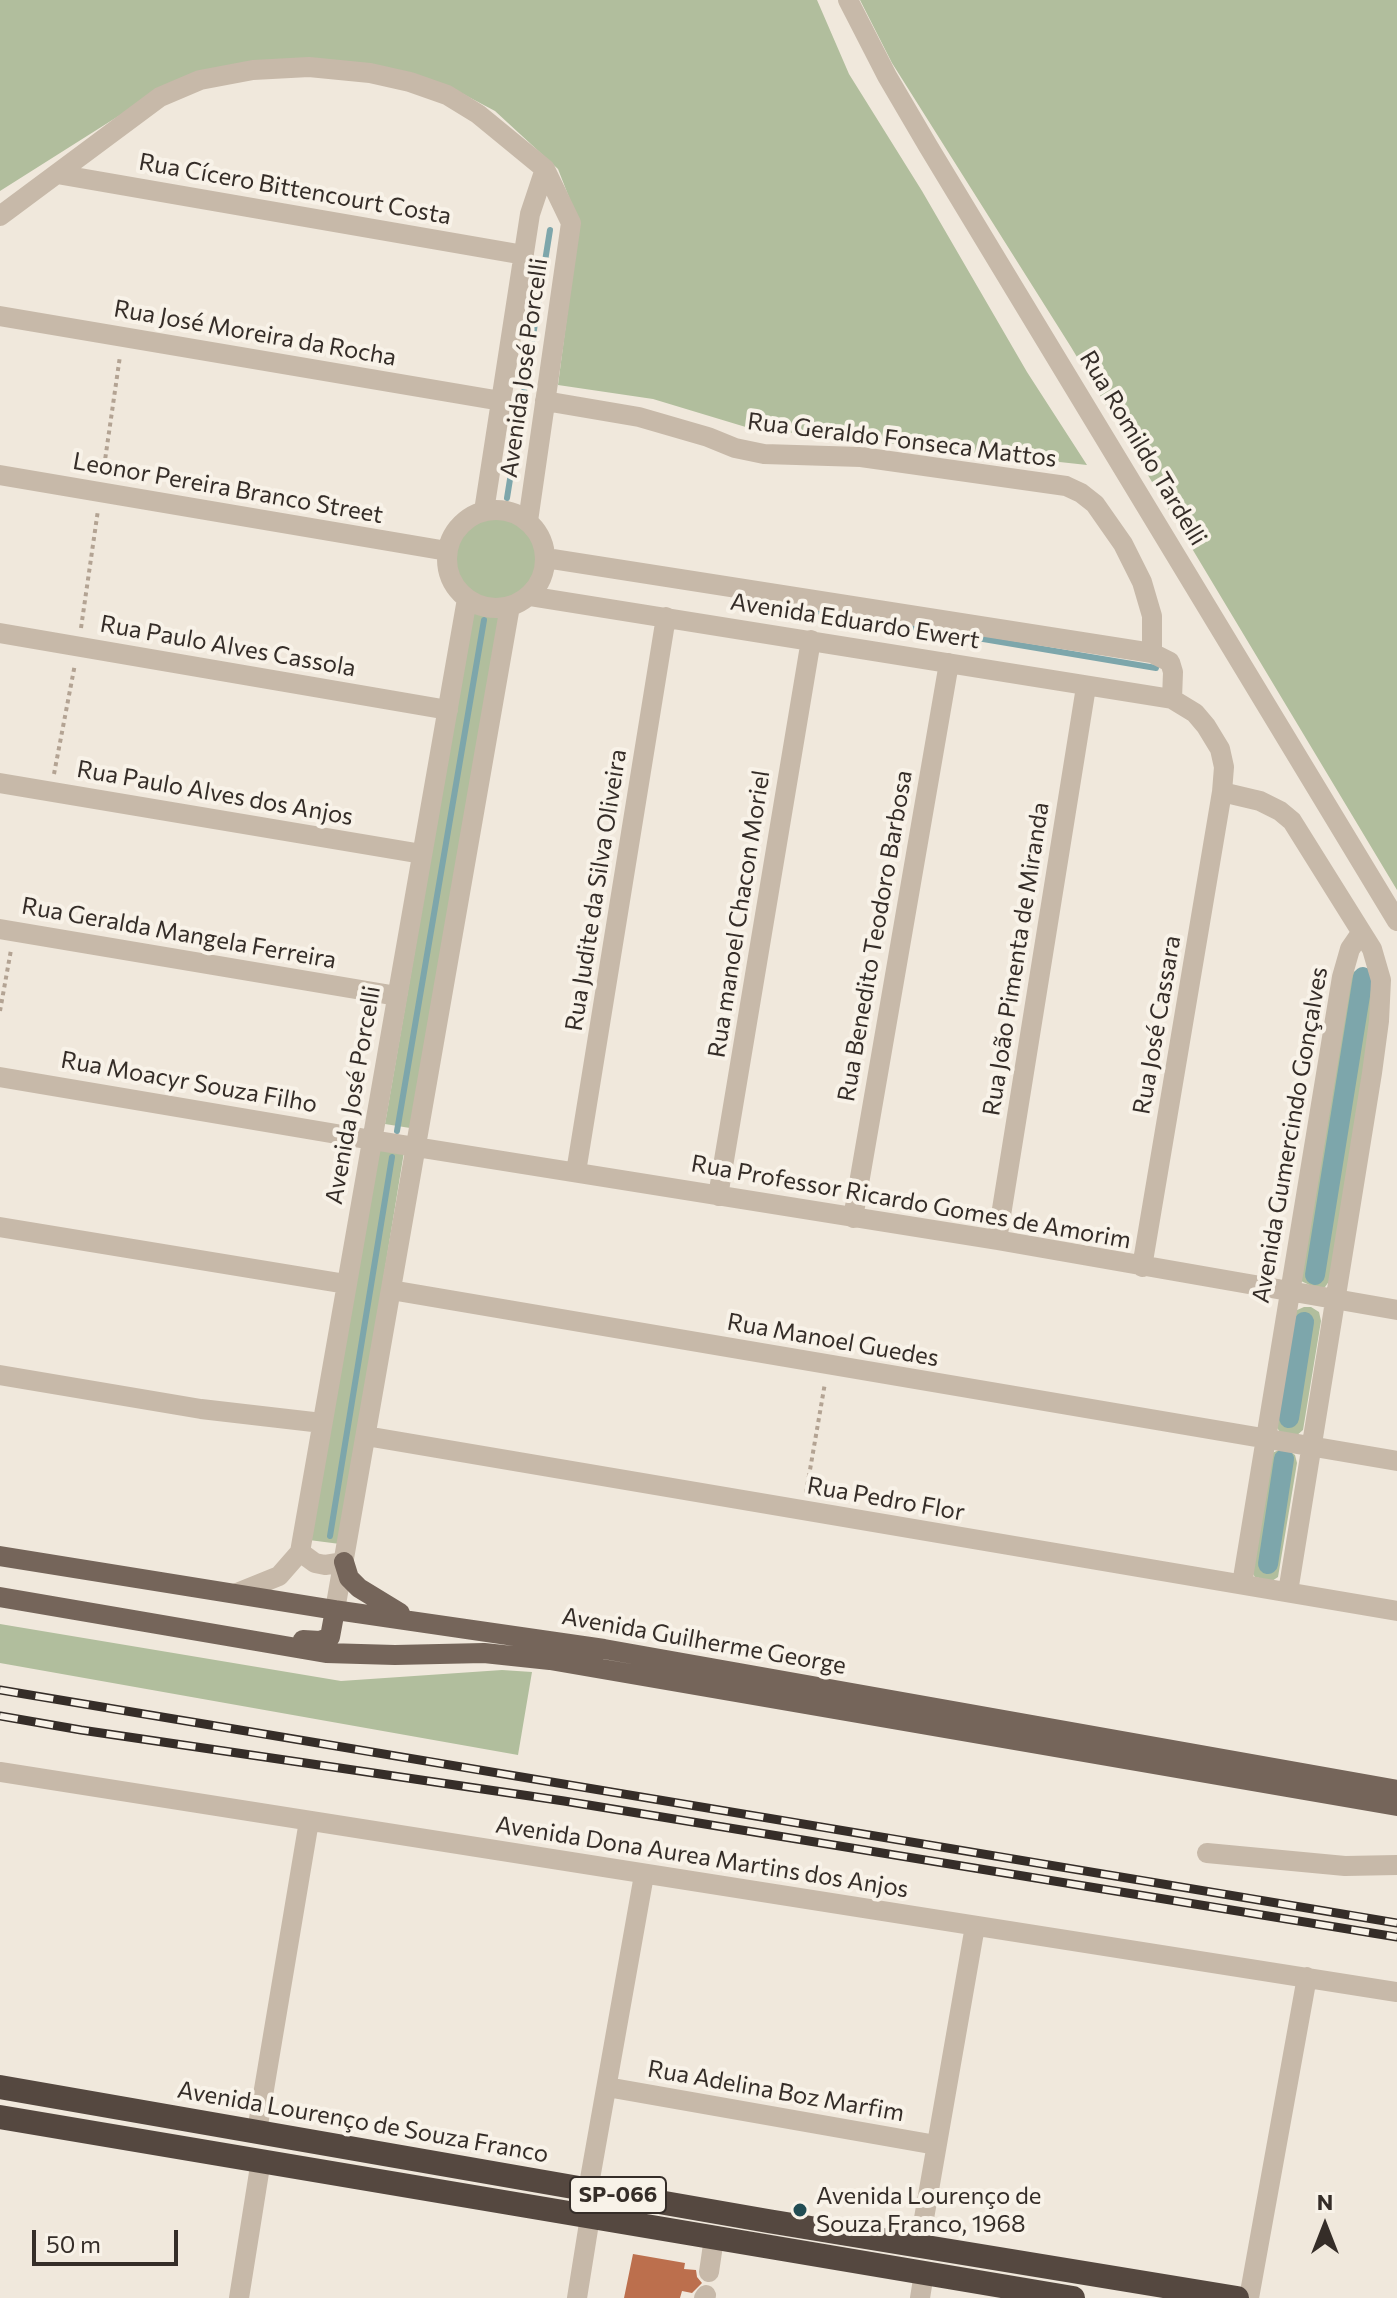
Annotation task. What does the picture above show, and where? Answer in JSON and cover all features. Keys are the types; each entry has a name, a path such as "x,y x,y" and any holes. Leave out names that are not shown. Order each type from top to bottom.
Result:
{"highway":[{"name":"Avenida Lourenço de Souza Franco","path":"0,2087 919,2247 1237,2298"},
{"name":"SP-066","path":"0,2117 1073,2298"}],"main road":[{"name":"Avenida Guilherme George","path":"0,1556 604,1649 1397,1790"},
{"path":"344,1562 349,1578 359,1588 389,1609 418,1620"},
{"name":"Avenida Guilherme George","path":"0,1597 326,1653 484,1653 550,1660 1397,1806"},
{"path":"231,1636 320,1641 332,1634 335,1610"}],"street":[{"name":"Rua Romildo Tardelli","path":"848,0 914,123 1397,921"},
{"path":"0,216 160,97 200,80 253,70 309,67 370,73 447,95 478,114 545,169 571,223"},
{"name":"Avenida José Porcelli","path":"484,511 530,214 545,169"},
{"name":"Rua Cícero Bittencourt Costa","path":"57,174 524,255"},
{"path":"530,214 545,213 571,223"},
{"name":"Avenida José Porcelli","path":"528,521 571,223"},
{"name":"Rua José Moreira da Rocha","path":"0,316 501,401"},
{"name":"Rua Geraldo Fonseca Mattos","path":"545,401 639,417 675,426 735,448 764,454 861,457 1066,486 1095,504 1123,544 1142,582 1152,616 1152,653"},
{"name":"Leonor Pereira Branco Street","path":"0,475 447,551"},
{"path":"505,510 528,521 538,531 546,558 538,585 519,601 483,606 467,599 455,587 450,576 447,551 453,534 465,521 484,511 505,510"},
{"name":"Avenida Eduardo Ewert","path":"546,558 1152,653"},
{"name":"Avenida José Porcelli","path":"300,1552 467,599"},
{"path":"335,1610 416,1147 519,601"},
{"name":"Avenida Eduardo Ewert","path":"519,601 666,617 1172,699"},
{"name":"Rua Judite da Silva Oliveira","path":"576,1172 666,617"},
{"name":"Rua Paulo Alves Cassola","path":"0,633 448,710"},
{"name":"Rua manoel Chacon Moriel","path":"718,1196 811,640"},
{"path":"1152,653 1170,662 1173,672 1172,699"},
{"name":"Rua Benedito Teodoro Barbosa","path":"853,1218 949,663"},
{"name":"Rua João Pimenta de Miranda","path":"997,1240 1086,687"},
{"name":"Rua José Cassara","path":"1142,1267 1224,767 1220,749 1195,713 1172,699"},
{"name":"Rua Paulo Alves dos Anjos","path":"0,783 422,854"},
{"path":"1222,792 1260,801 1292,821 1361,933 1377,964 1381,993 1372,1073 1288,1592"},
{"name":"Rua Geralda Mangela Ferreira","path":"7,930 397,996"},
{"name":"Avenida Gumercindo Gonçalves","path":"1242,1584 1342,977 1350,949 1361,933"},
{"name":"Rua Moacyr Souza Filho","path":"0,1077 416,1147"},
{"name":"Rua Professor Ricardo Gomes de Amorim","path":"416,1147 997,1240 1397,1310"},
{"path":"0,1227 346,1284"},
{"name":"Rua Manoel Guedes","path":"391,1290 1397,1461"},
{"path":"0,1375 201,1409 322,1423"},
{"name":"Rua Pedro Flor","path":"366,1436 1397,1611"},
{"path":"237,1593 279,1576 300,1552 325,1565 344,1562"},
{"name":"Avenida Dona Aurea Martins dos Anjos","path":"0,1772 1397,1992"},
{"path":"257,2131 309,1821"},
{"path":"1207,1853 1345,1866 1397,1865"},
{"path":"588,2190 644,1875"},
{"path":"919,2247 975,1926"},
{"path":"1249,2298 1307,1977"},
{"name":"Rua Adelina Boz Marfim","path":"607,2087 936,2145"},
{"path":"239,2298 261,2160"},
{"path":"577,2298 590,2217"},
{"path":"709,2272 714,2238"},
{"path":"920,2298 924,2273"}],"path":[{"path":"51,792 78,647 123,337"},
{"path":"0,1011 7,930"},
{"path":"803,1511 828,1366"}],"green space":[{"path":"0,0 817,0 849,74 922,191 1027,372 1087,465 749,428 653,399 558,385 579,223 558,169 495,111 448,86 314,61 155,93 0,191"},
{"path":"860,0 1397,0 1397,890 1071,347 892,63"},
{"path":"497,516 521,523 533,535 540,559 533,583 521,595 497,602 473,595 461,583 454,559 461,535 473,523"},
{"path":"473,612 499,616 410,1128 385,1124"},
{"path":"1358,969 1372,971 1378,979 1330,1280 1325,1287 1318,1289 1301,1281 1351,974"},
{"path":"377,1148 404,1152 340,1544 309,1540"},
{"path":"1304,1307 1319,1312 1321,1321 1303,1430 1296,1436 1280,1432 1275,1425 1295,1311"},
{"path":"1279,1450 1295,1455 1297,1463 1278,1577 1272,1581 1255,1577 1251,1571 1272,1453"},
{"path":"0,1624 341,1681 502,1670 532,1672 518,1755 0,1663"}],"building":[{"path":"633,2254 685,2263 684,2269 696,2270 702,2283 692,2293 682,2291 680,2298 624,2298"}],"waterway":[{"path":"507,498 550,230"},
{"path":"745,599 1156,668"},
{"path":"397,1131 484,620"},
{"path":"1315,1275 1363,977"},
{"path":"330,1536 392,1157"},
{"path":"1289,1418 1304,1322"},
{"path":"1268,1564 1284,1459"}],"railway":[{"path":"0,1690 1397,1923"},
{"path":"0,1716 564,1801 1397,1937"}],"place":[{"name":"Avenida Lourenço de Souza Franco, 1968","path":"800,2210"}]}
